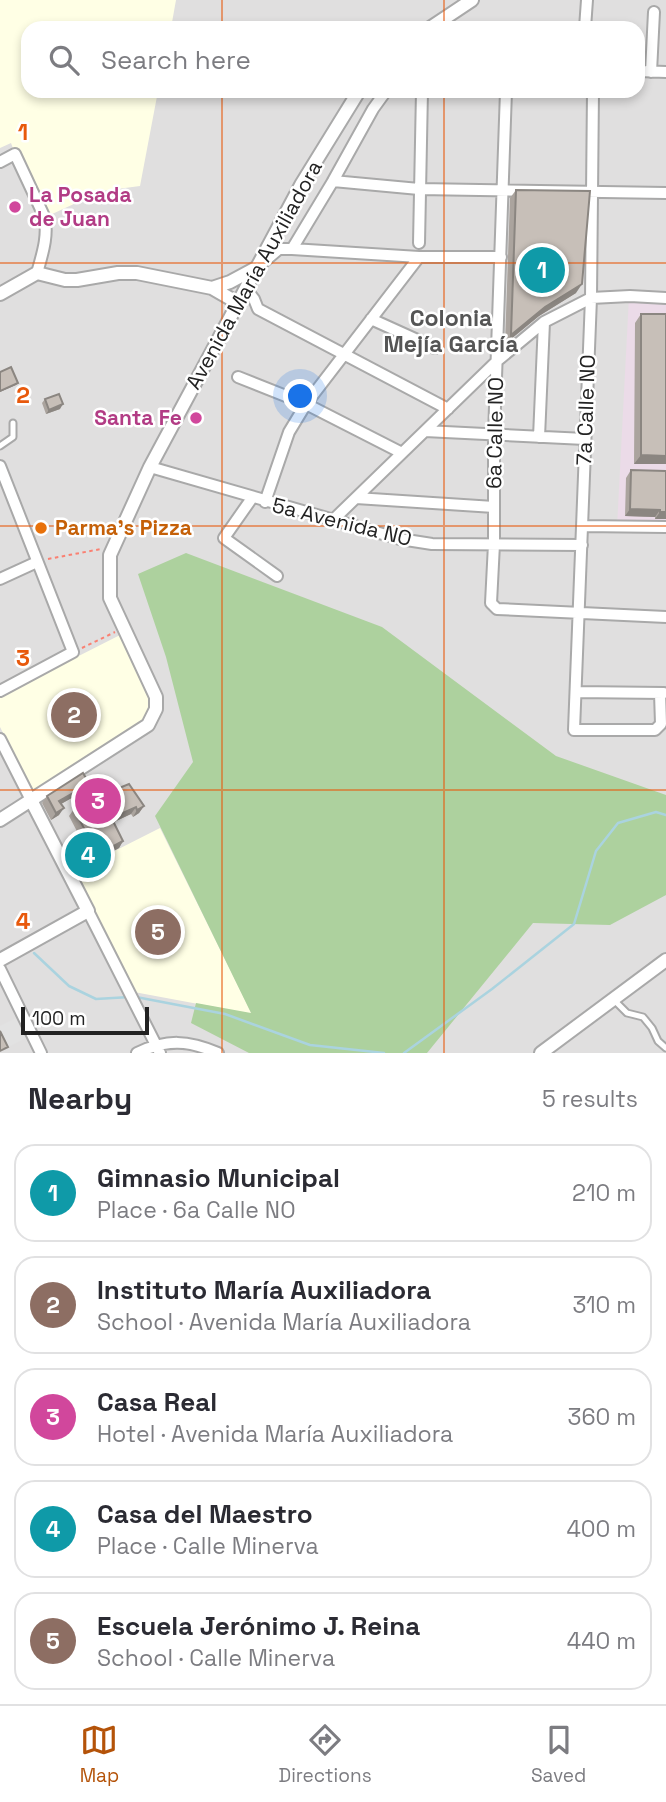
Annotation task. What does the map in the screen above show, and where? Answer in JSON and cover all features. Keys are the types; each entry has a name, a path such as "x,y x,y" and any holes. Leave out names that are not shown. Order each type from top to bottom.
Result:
{"street":[{"path":"440,21 472,0"},
{"path":"586,21 587,0"},
{"path":"651,72 654,12"},
{"path":"645,72 666,72"},
{"name":"Avenida María Auxiliadora","path":"0,820 148,725 155,715 156,697 110,598 110,555 150,467 301,185 355,98"},
{"path":"292,248 381,98"},
{"path":"419,243 422,98"},
{"name":"6a Calle NO","path":"506,98 494,435 493,607 580,613"},
{"name":"7a Calle NO","path":"593,98 591,298 574,730 655,730 660,724 663,693"},
{"path":"0,162 15,154 46,224 37,273"},
{"path":"333,181 419,189 666,193"},
{"path":"212,288 257,268 279,249 419,257 501,257"},
{"path":"265,502 289,432 306,404 419,257"},
{"path":"0,294 37,273 77,280 137,272 212,288 238,303"},
{"path":"246,289 258,309 448,409"},
{"path":"332,521 497,361 544,322 591,298 666,298"},
{"path":"371,319 435,348"},
{"path":"538,437 544,322"},
{"path":"238,377 306,404 402,453"},
{"path":"425,431 585,439"},
{"path":"0,466 74,652 0,691"},
{"name":"5a Avenida NO","path":"150,467 400,539 432,544 582,545"},
{"path":"252,498 224,538 277,576"},
{"path":"356,498 494,506"},
{"path":"582,526 666,527"},
{"path":"0,579 37,562"},
{"path":"580,613 666,617"},
{"path":"576,692 663,693"},
{"path":"0,738 158,1049"},
{"path":"0,960 88,911"},
{"path":"541,1053 666,960"},
{"path":"0,969 41,1053"},
{"path":"137,1053 180,1042 198,1045 218,1053"}],"lane":[{"path":"0,446 13,437 13,423"},
{"path":"613,999 627,1013 643,1017 652,1028 657,1041 666,1048"}],"path":[{"path":"37,562 114,546"},
{"path":"74,652 122,628"}],"shaded area":[{"path":"0,0 666,0 666,1053 0,1053"},
{"path":"0,0 176,0 172,21 21,21 21,98 157,98 140,186 102,191 50,215 24,159 15,154 11,143 0,148"},
{"path":"629,297 666,299 666,528 617,528"},
{"path":"120,635 152,704 147,719 34,794 0,727 0,696"},
{"path":"160,828 252,1014 134,992 75,871"},
{"path":"16,1018 26,1038 4,1049 0,1041 0,1026"}],"green space":[{"path":"186,553 382,627 556,756 666,795 666,895 610,925 533,923 427,1053 249,1053 191,1023 196,1003 251,1013 155,816 193,762 166,657 138,574"}],"building":[{"path":"516,190 590,191 582,284 545,307 511,335"},
{"path":"641,314 666,314 666,456 641,455"},
{"path":"11,367 18,383 0,391 0,372"},
{"path":"59,394 63,404 49,410 45,399"},
{"path":"631,470 666,471 666,512 630,509"},
{"path":"83,773 97,797 129,784 144,806 116,816 113,821 123,841 82,863 74,843 88,836 74,809 88,802 80,789 59,801 64,808 56,813 47,796"},
{"path":"0,1031 8,1047 0,1051"}],"waterway":[{"path":"404,1053 492,989 574,924 596,851 618,823 656,812 666,815"},
{"path":"34,953 69,986 96,999 130,997"},
{"path":"136,997 225,1014 310,1045 384,1053"}],"place":[{"name":"La Posada de Juan","path":"15,207"},
{"name":"Gimnasio Municipal","path":"542,270"},
{"name":"Santa Fe","path":"196,418"},
{"name":"Parma's Pizza","path":"41,528"},
{"name":"Instituto María Auxiliadora","path":"74,715"},
{"name":"Casa Real","path":"98,801"},
{"name":"Casa del Maestro","path":"88,855"},
{"name":"Escuela Jerónimo J. Reina","path":"158,932"}],"district":[{"name":"Colonia Mejía García","path":"451,331"}]}
